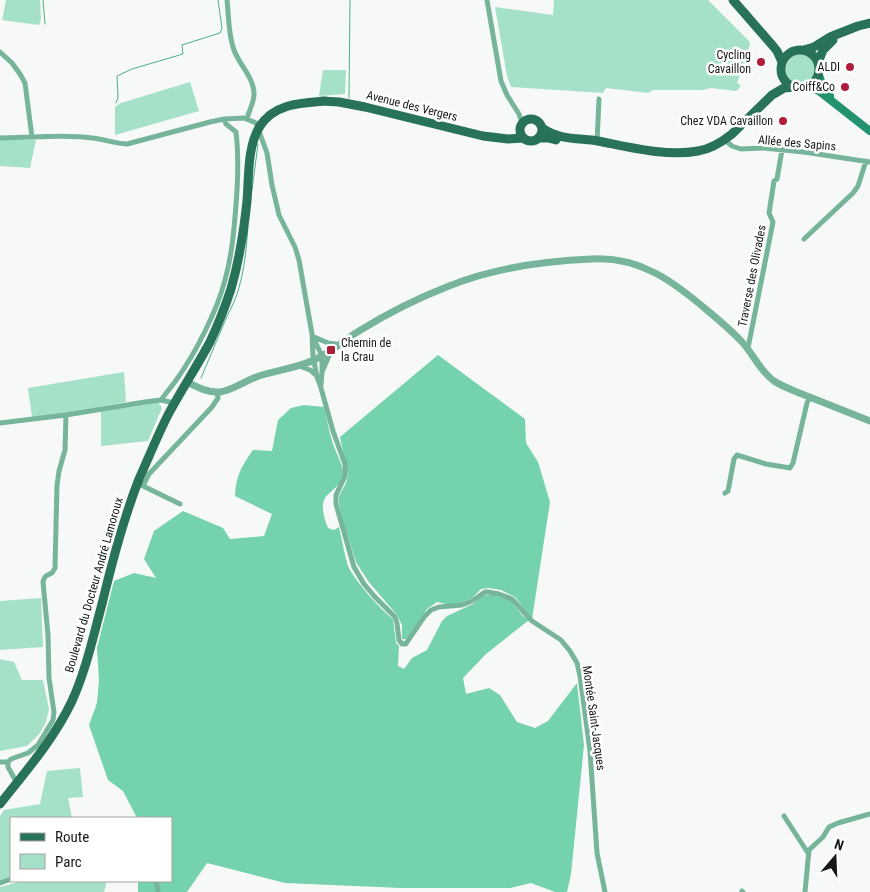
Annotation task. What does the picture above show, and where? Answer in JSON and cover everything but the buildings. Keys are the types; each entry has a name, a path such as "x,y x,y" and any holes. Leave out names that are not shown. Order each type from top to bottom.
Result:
{"main road":[{"path":"733,0 782,47 811,54 818,62"},
{"path":"746,13 777,51 782,62"},
{"path":"765,101 776,85 781,73 782,62 786,56 814,47 830,37 870,23"},
{"path":"840,106 823,87 818,72 818,62 826,46 844,32"},
{"path":"804,87 813,82 818,72"},
{"path":"781,73 784,80 794,87"},
{"path":"542,128 553,135 615,145 666,152 700,151 725,140 765,101 780,90 794,87 810,87 840,106 870,131"},
{"name":"Boulevard du Docteur André Lamoroux","path":"244,219 247,155 250,136 256,123 270,108 284,103 307,100 326,101"},
{"name":"Avenue des Vergers","path":"326,101 365,107 473,134 508,139 523,138"},
{"path":"538,138 542,134 540,123 536,119 522,121 520,133 523,138 531,141 538,138 548,138 572,142 597,142"},
{"name":"Avenue des Vergers","path":"492,137 510,134 522,121"},
{"name":"Boulevard du Docteur André Lamoroux","path":"0,804 50,739 68,710 87,660 126,514 157,437 174,403 209,343 225,306 238,260 256,123"}],"street":[{"path":"227,0 229,29 233,46 254,92 252,102 256,123 267,153 279,215 295,246 299,260 317,356 322,372"},
{"path":"488,0 501,81 522,121"},
{"path":"0,52 12,63 25,83 32,137"},
{"path":"597,142 598,99"},
{"path":"0,138 57,136 92,138 127,144 224,119 241,118 256,123"},
{"path":"161,400 177,380 202,335 220,295 230,259 234,229 238,161 236,132 226,124 224,119"},
{"name":"Allée des Sapins","path":"725,140 732,146 741,149 763,148 868,161"},
{"name":"Traverse des Olivades","path":"748,348 773,222 770,213 774,182 777,179 782,150"},
{"path":"804,239 853,193 858,186 868,161"},
{"path":"187,382 209,392 224,391 258,376 299,366 375,321 450,285 523,266 602,258 619,260 640,266 673,283 735,334 748,348 761,368 772,379 790,389 870,421"},
{"path":"313,335 328,343 340,342"},
{"path":"288,368 331,350 340,342"},
{"path":"321,388 322,372 331,350"},
{"path":"317,356 317,377 321,388"},
{"path":"299,366 310,370 317,377"},
{"name":"Montée Saint-Jacques","path":"321,388 333,431 345,464 345,476 336,495 336,504 352,561 364,584 397,620 400,642 404,644 408,642 424,617 431,610 439,607 462,605 488,592 512,599 532,621 560,640 574,656 580,676 585,715 597,853 606,892"},
{"path":"180,504 143,486 149,474 212,407 218,398 217,392"},
{"path":"725,492 728,491 734,459 737,455 766,464 790,468 793,463 810,397"},
{"path":"0,423 161,400 174,403"},
{"path":"0,762 8,762 11,759 28,753 38,745 53,720 54,712 49,678 48,635 43,582 44,577 52,573 55,568 57,485 66,450 66,415"},
{"path":"8,762 8,766 17,782"},
{"path":"805,892 809,850 823,837 829,827 838,822 870,814"},
{"path":"784,816 808,853"}],"green space":[{"path":"6,0 40,0 41,19 39,25 2,20"},
{"path":"554,0 708,0 749,41 750,45 737,83 741,86 736,91 711,88 703,90 653,90 648,93 606,88 603,93 511,87 507,76 495,7 553,15"},
{"path":"801,54 812,58 816,69 812,80 801,84 790,80 786,69 790,58"},
{"path":"323,70 346,70 345,94 319,96"},
{"path":"190,82 199,111 115,135 115,107 121,103"},
{"path":"0,140 36,140 30,168 0,166"},
{"path":"438,355 525,419 526,443 538,462 550,502 532,619 515,597 501,590 481,589 472,598 459,604 450,605 437,602 427,609 406,639 402,639 402,625 397,615 368,581 356,562 343,522 339,496 348,475 340,437"},
{"path":"124,372 126,402 61,414 32,417 28,388"},
{"path":"158,402 162,408 148,441 101,446 101,411"},
{"path":"304,405 324,407 334,447 343,470 341,481 324,501 327,525 328,528 334,530 339,527 351,572 368,594 393,619 396,643 399,646 398,666 404,669 412,658 427,650 442,621 447,616 473,604 482,596 495,595 510,600 523,616 529,620 486,654 463,678 466,694 489,688 500,695 517,722 535,728 548,721 577,683 584,745 571,874 567,892 555,892 531,883 510,888 401,888 285,883 207,863 187,892 138,892 138,882 172,882 172,817 136,817 123,791 108,780 89,725 97,703 99,680 97,648 114,581 134,573 156,578 144,559 154,531 183,511 223,528 230,539 264,536 272,514 235,496 238,477 253,450 272,451 278,420 291,408"},
{"path":"41,598 43,647 0,650 0,601"},
{"path":"0,659 14,662 22,680 43,680 49,709 46,722 40,733 27,746 0,751"},
{"path":"80,768 83,797 68,798 72,817 10,817 10,877 0,880 0,816 4,810 40,804 47,771"},
{"path":"19,882 107,882 104,892 0,892 0,887"}],"waterway":[{"path":"43,0 45,24"},
{"path":"116,103 118,98 117,76 132,69 183,54 182,45 220,33 222,28 218,0"},
{"path":"349,98 350,0"},
{"path":"252,190 258,144"},
{"path":"201,378 237,293 245,260 248,226"}],"place":[{"name":"Cycling Cavaillon","path":"761,62"},
{"name":"ALDI","path":"850,67"},
{"name":"Coiff&Co","path":"845,87"},
{"name":"Chez VDA Cavaillon","path":"783,121"},
{"name":"Chemin de la Crau","path":"331,350"}]}
